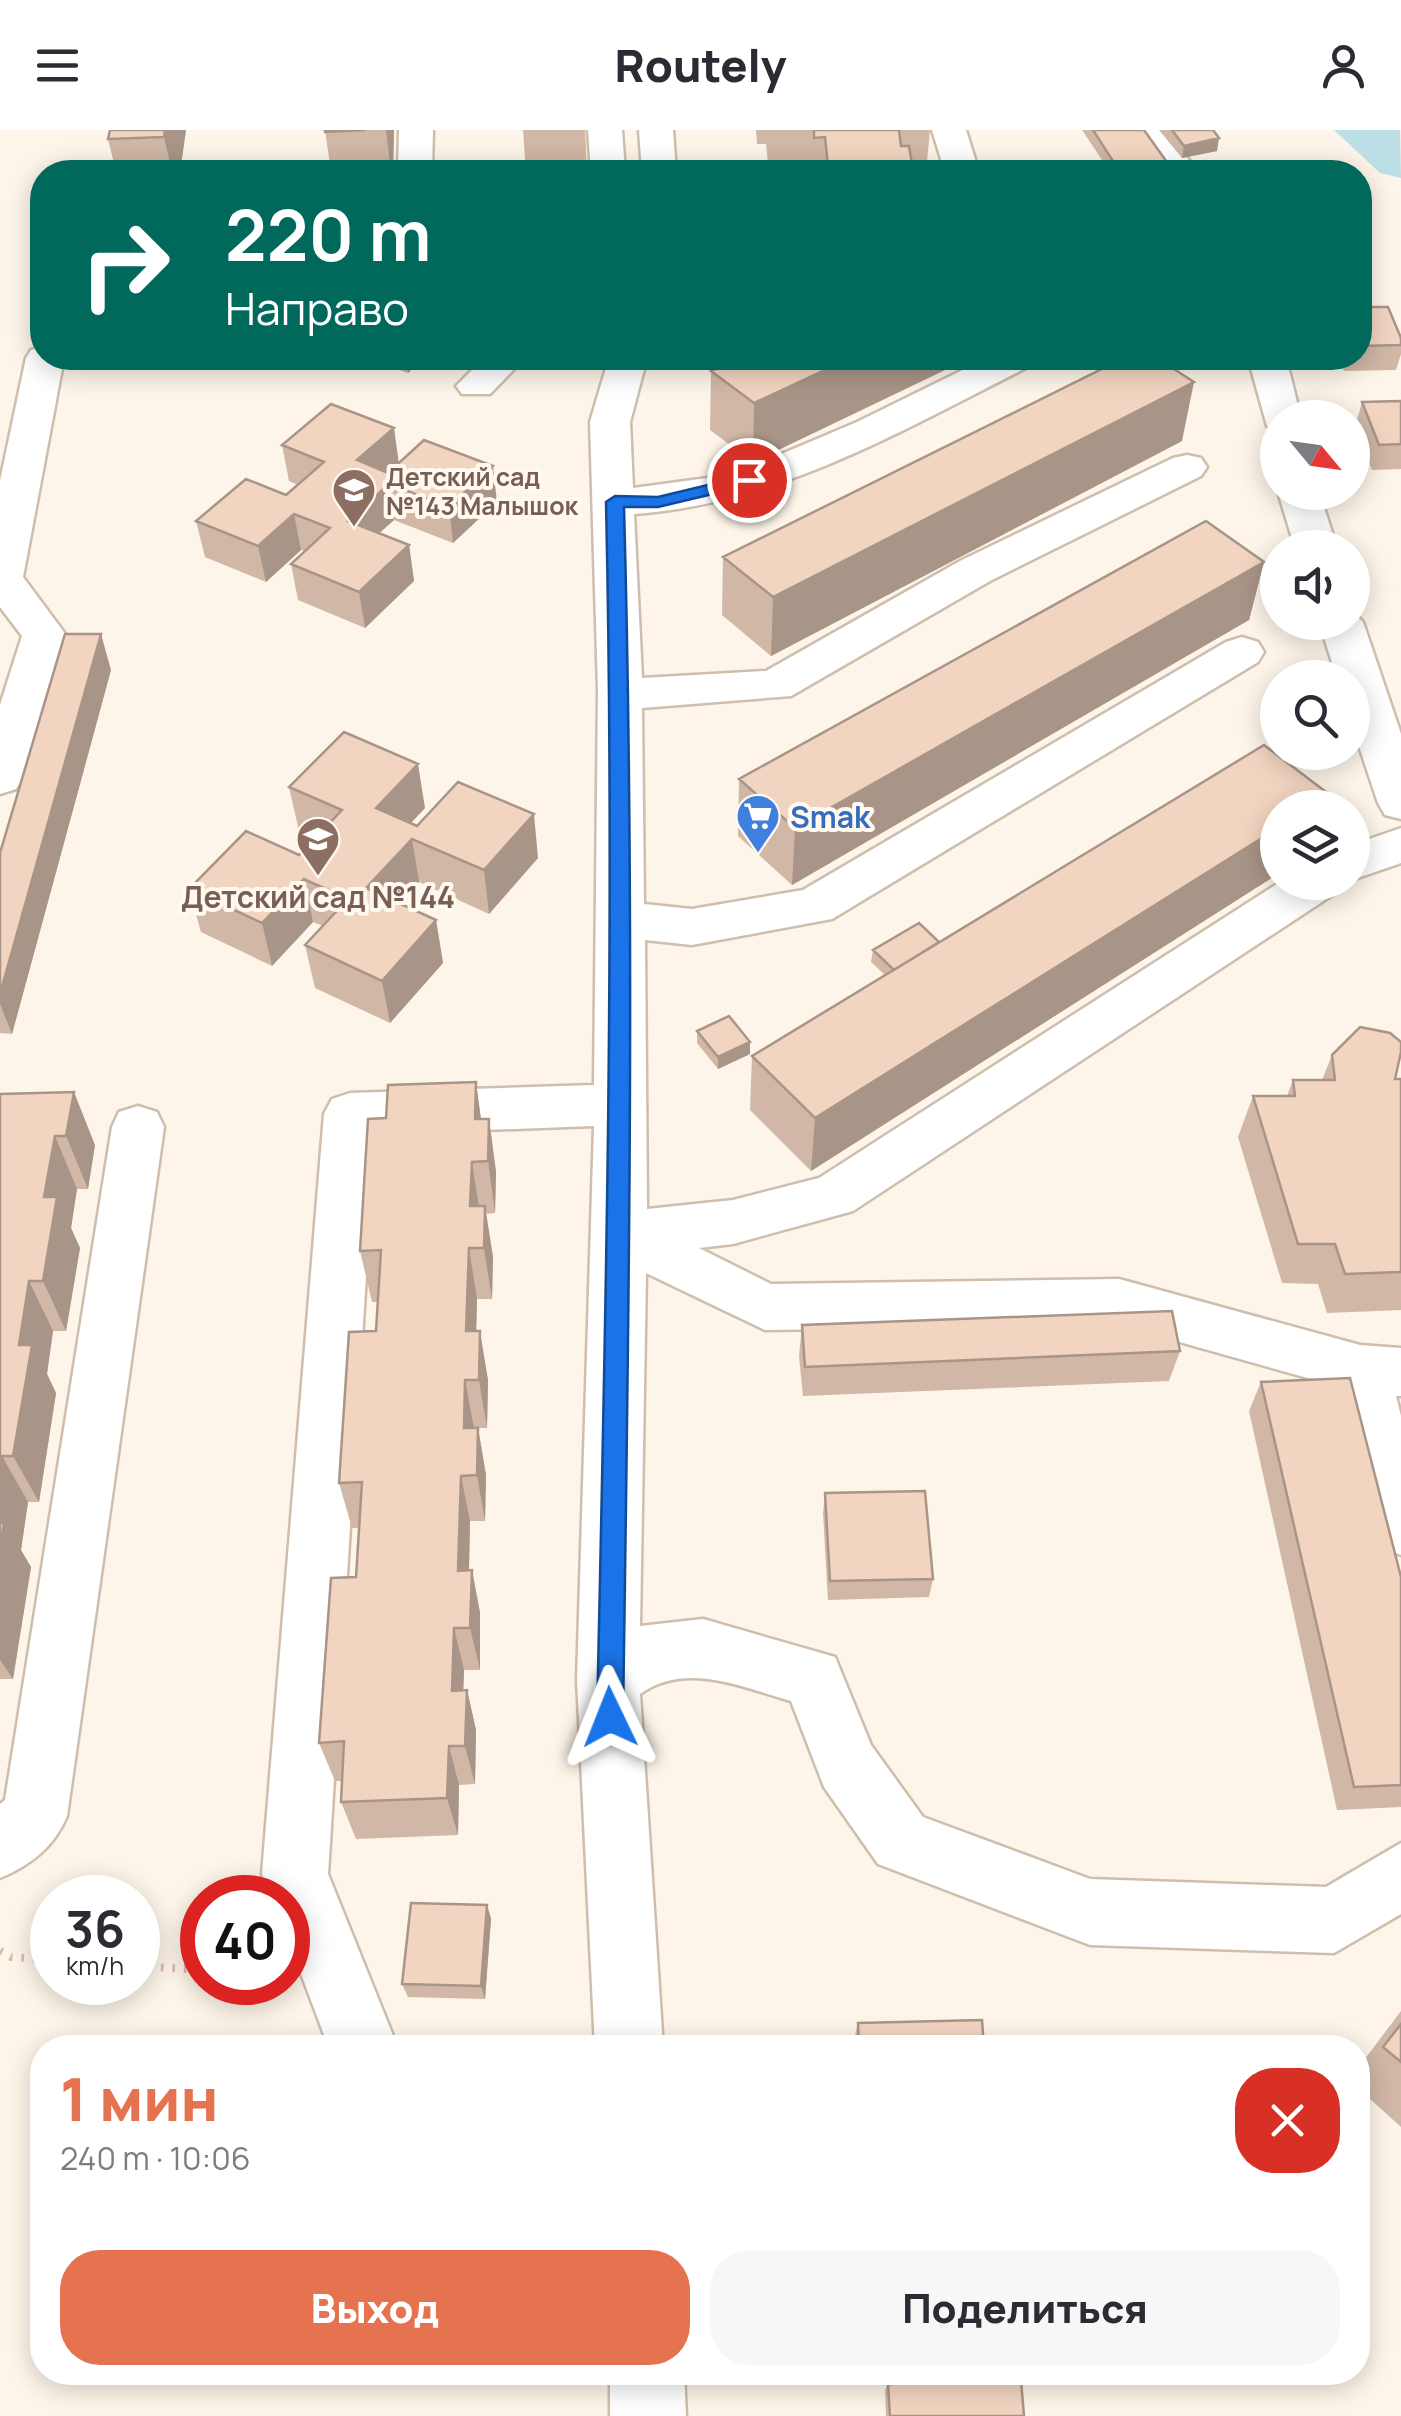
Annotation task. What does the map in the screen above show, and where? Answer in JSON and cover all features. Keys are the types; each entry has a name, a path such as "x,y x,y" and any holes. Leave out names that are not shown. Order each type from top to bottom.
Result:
{"street":[{"path":"416,130 416,160"},
{"path":"605,130 607,160"},
{"path":"656,130 658,160"},
{"path":"949,130 958,160"},
{"path":"1148,130 1171,160"},
{"path":"0,778 44,636 1,578 43,370"},
{"path":"476,386 493,370"},
{"path":"625,370 610,422 620,690 620,1234 608,1680 628,2035"},
{"path":"615,502 658,502 779,473 991,370"},
{"path":"1271,370 1277,400"},
{"path":"620,690 658,695 775,685 975,571 1188,467"},
{"path":"1349,640 1390,738 1401,802"},
{"path":"619,920 692,926 815,906 1242,652"},
{"path":"1370,856 1401,845"},
{"path":"620,1234 734,1222 834,1196 1288,900"},
{"path":"359,2035 295,1874 350,1114 619,1105"},
{"path":"0,1846 35,1816 138,1127"},
{"path":"620,1234 765,1308 1119,1302 1381,1371 1401,1528"},
{"path":"608,1680 650,1651 704,1648 812,1678 848,1765 901,1841 1090,1912 1334,1920 1401,1876"},
{"path":"647,2385 648,2416"}],"path":[{"path":"0,1951 30,1958"}],"building":[{"path":"110,130 165,130 164,137 108,139"},
{"path":"814,130 899,130 901,146 909,146 911,160 827,160 825,137 814,138"},
{"path":"1093,130 1144,130 1165,160 1112,160"},
{"path":"1172,130 1213,130 1219,138 1184,146"},
{"path":"1372,307 1388,307 1401,345 1372,346"},
{"path":"713,370 825,370 754,403"},
{"path":"1100,370 1176,370 1194,382 773,597 723,557"},
{"path":"1401,401 1401,444 1379,445 1370,422 1370,402"},
{"path":"331,404 394,428 357,460 388,473 424,440 493,466 449,507 389,484 348,521 409,545 359,592 291,564 330,528 294,514 258,546 196,521 246,479 286,495 324,462 282,445"},
{"path":"1206,521 1260,559 1260,564 795,828 739,779"},
{"path":"65,634 101,634 0,994 0,853"},
{"path":"344,732 418,764 376,808 417,826 458,782 534,814 484,870 412,839 366,888 436,920 382,981 305,945 348,899 304,879 262,923 189,889 246,831 299,855 342,810 289,787"},
{"path":"1260,747 1260,770 1297,770 1323,790 1260,790 1260,839 815,1118 752,1056"},
{"path":"919,923 939,942 894,970 873,950"},
{"path":"729,1016 750,1042 718,1057 697,1031"},
{"path":"1360,1027 1390,1033 1401,1042 1395,1079 1401,1079 1401,1272 1345,1274 1335,1244 1298,1244 1253,1096 1295,1096 1293,1080 1335,1080 1332,1055"},
{"path":"476,1082 475,1119 489,1119 488,1161 472,1162 470,1206 485,1206 484,1248 469,1248 466,1331 480,1331 479,1380 465,1380 464,1428 478,1428 477,1475 461,1476 458,1571 472,1570 470,1628 454,1628 452,1691 467,1690 465,1746 449,1746 447,1798 341,1802 344,1741 319,1743 331,1578 356,1577 362,1482 339,1483 349,1332 376,1331 381,1250 360,1251 368,1119 386,1118 388,1085"},
{"path":"74,1092 66,1136 55,1136 44,1197 57,1197 43,1281 29,1281 19,1345 32,1345 13,1456 2,1456 0,1469 0,1094"},
{"path":"1172,1311 1180,1351 805,1367 802,1325"},
{"path":"1350,1378 1401,1577 1401,1785 1354,1787 1261,1382"},
{"path":"925,1491 933,1579 830,1581 825,1493"},
{"path":"411,1903 487,1905 481,1986 402,1984"},
{"path":"982,2020 983,2035 858,2035 858,2023"},
{"path":"1401,2024 1401,2062 1383,2047"},
{"path":"888,2385 1021,2385 1024,2416 890,2416"}],"waterway":[{"path":"1363,130 1401,160"}],"place":[{"name":"Детский сад №143 Малышок","path":"354,528"},
{"name":"Smak","path":"758,854"},
{"name":"Детский сад №144","path":"318,877"}],"route":[{"path":"610,1717 620,1234 620,690 615,502 658,502 749,480"}]}
